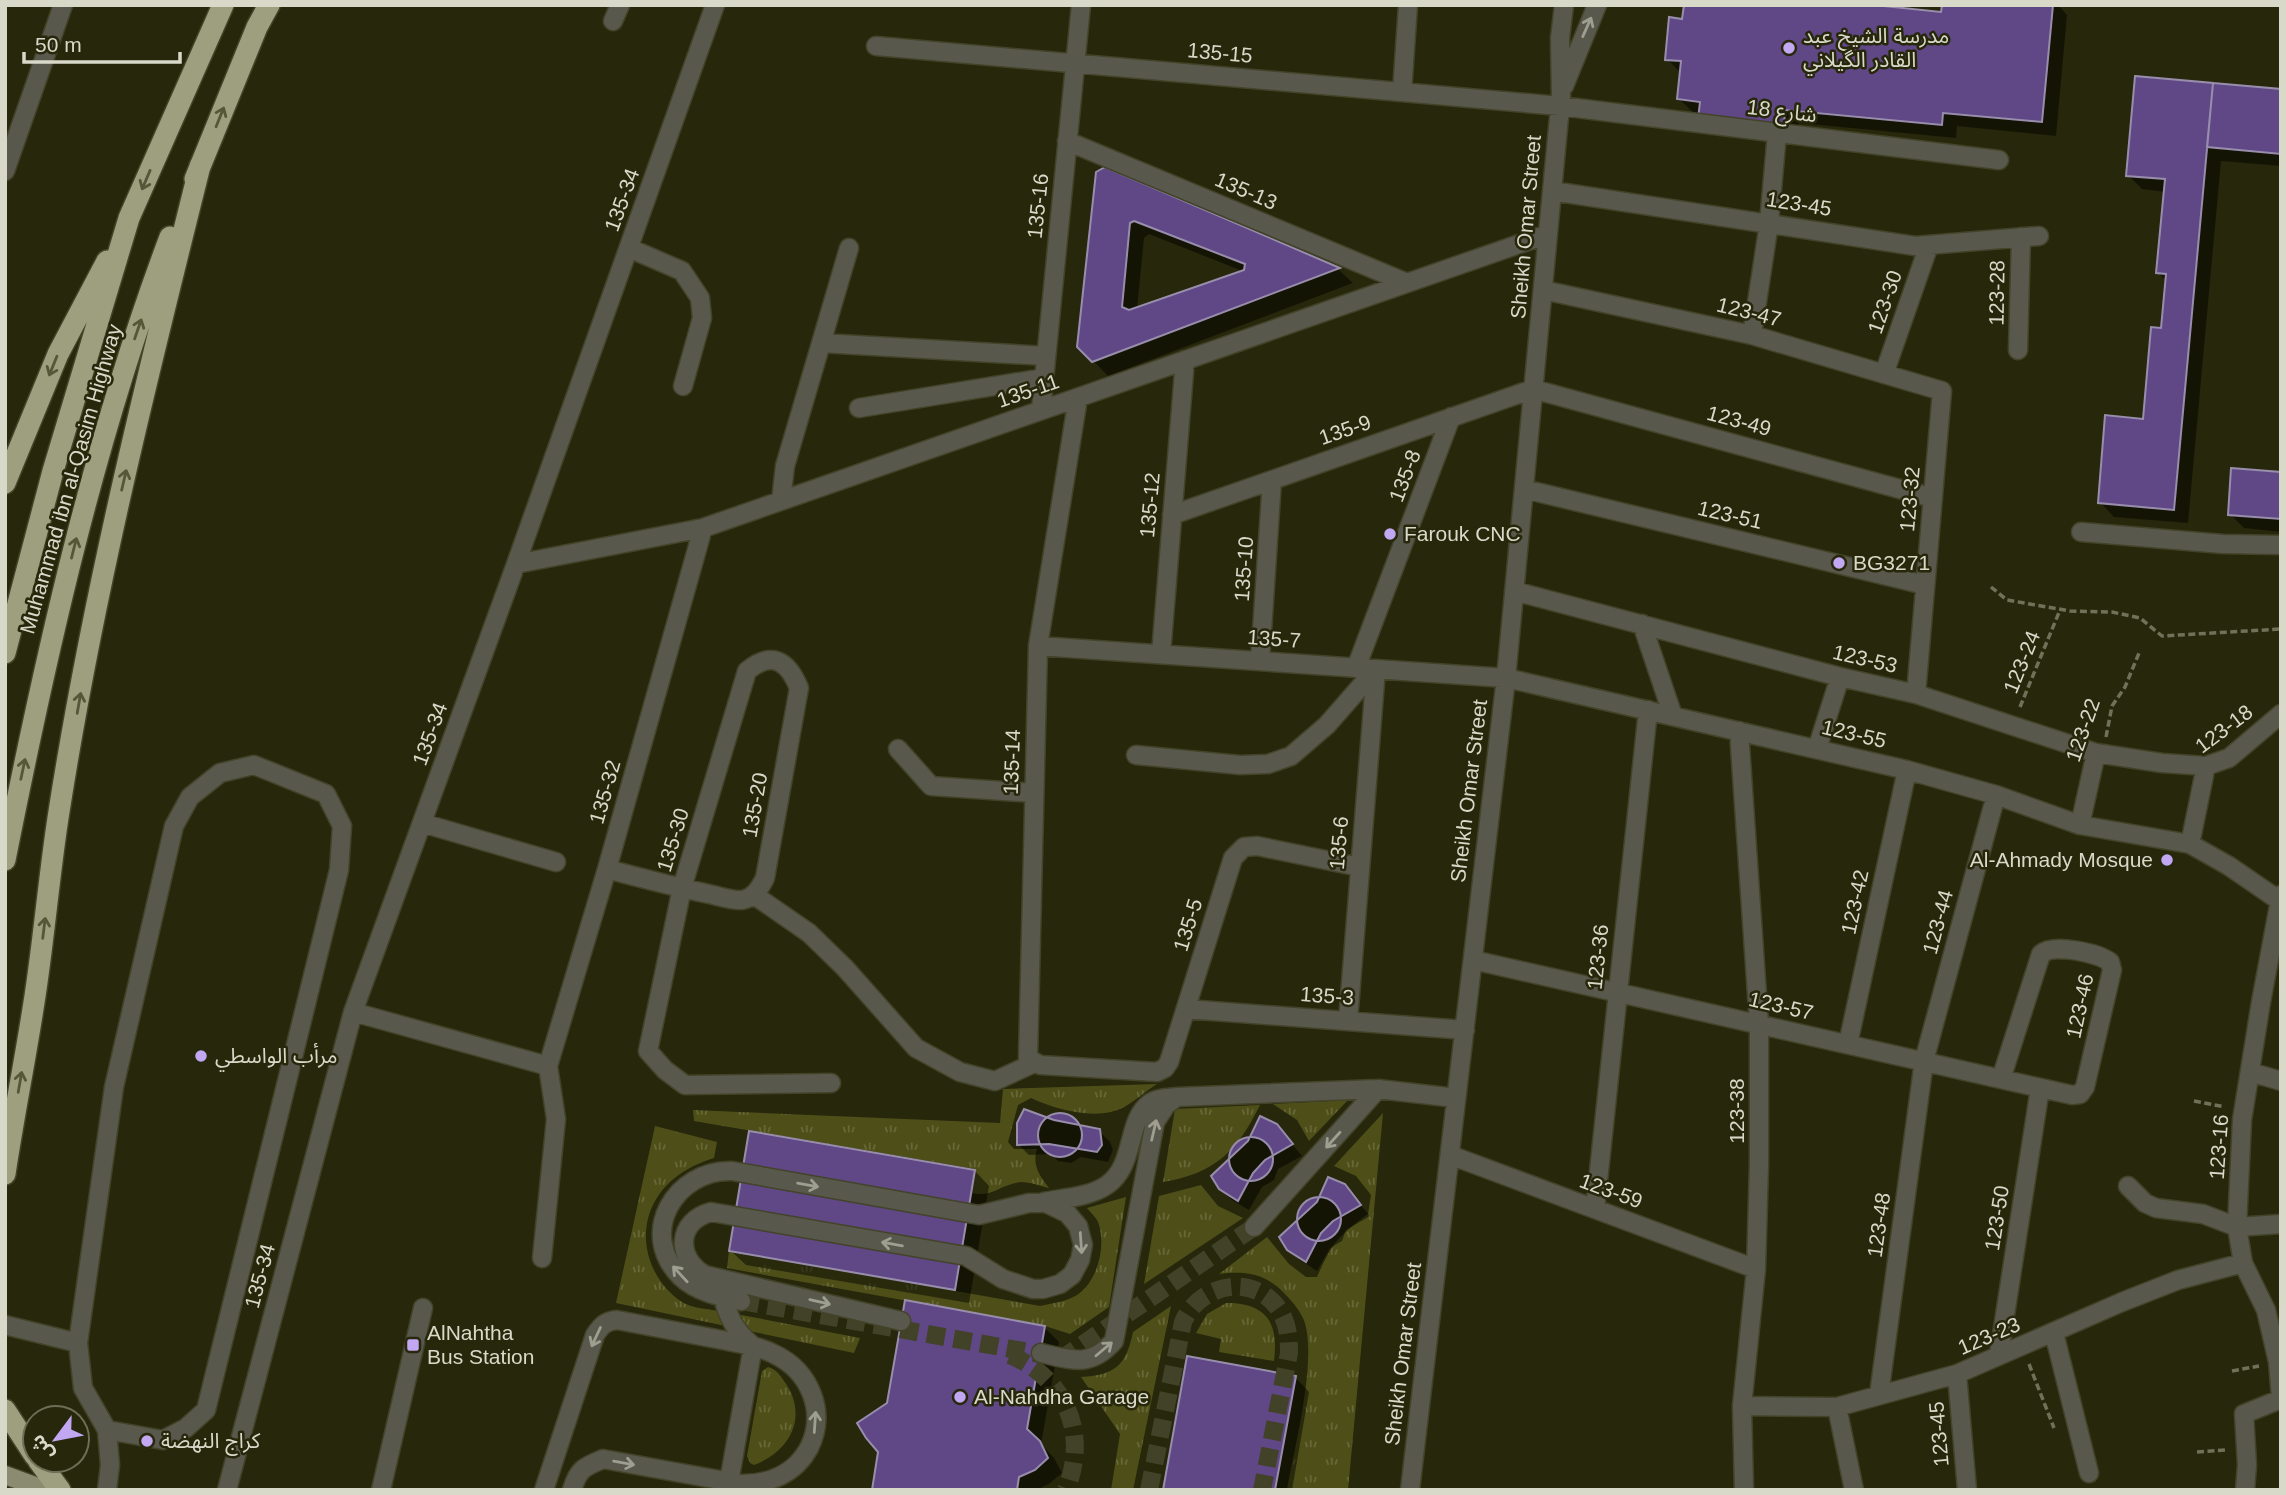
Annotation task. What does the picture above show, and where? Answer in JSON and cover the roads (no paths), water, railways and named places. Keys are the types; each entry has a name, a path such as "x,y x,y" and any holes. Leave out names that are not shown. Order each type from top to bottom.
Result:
{"highway":[{"name":"Muhammad ibn al-Qasim Highway","path":"5,653 53,471 129,218 223,5"},
{"name":"Muhammad ibn al-Qasim Highway","path":"5,860 51,638 105,432 155,277 257,27 269,5"},
{"path":"5,1174 35,996 58,818 93,628 149,371 200,166"},
{"path":"5,483 58,354 129,218"},
{"path":"5,1410 21,1435"},
{"path":"48,1474 60,1490"}],"main road":[{"path":"5,1475 46,1490"}],"street":[{"path":"5,171 12,129 63,5"},
{"name":"135-34","path":"227,1490 353,1012 715,5"},
{"name":"135-16","path":"1041,410 1081,5"},
{"path":"1402,92 1408,5"},
{"name":"Sheikh Omar Street","path":"1410,1490 1506,678 1560,101 1560,38 1564,5"},
{"name":"Sheikh Omar Street","path":"1560,101 1597,5"},
{"name":"135-15","path":"876,46 1402,92 1560,101"},
{"name":"شارع 18","path":"1560,101 1777,133 1999,160"},
{"path":"1752,335 1769,223 1777,133"},
{"name":"135-13","path":"1067,141 1407,283"},
{"name":"123-45","path":"1552,191 1915,246 2039,236"},
{"name":"135-11","path":"516,564 703,528 1548,233"},
{"name":"123-28","path":"2018,350 2021,237"},
{"name":"123-30","path":"1884,374 1929,245"},
{"path":"629,248 682,271 700,298 702,318 683,386"},
{"path":"781,501 785,466 849,248"},
{"name":"123-47","path":"1543,290 1752,335 1942,391"},
{"path":"821,343 1046,356"},
{"name":"135-12","path":"1161,654 1185,360"},
{"path":"859,408 1044,378"},
{"name":"135-9","path":"1172,515 1533,389"},
{"name":"123-49","path":"1533,389 1933,498"},
{"name":"123-32","path":"1916,694 1942,391"},
{"name":"135-14","path":"1034,1063 1027,1055 1038,646 1078,398"},
{"name":"135-8","path":"1356,668 1451,417"},
{"name":"135-10","path":"1260,661 1272,480"},
{"name":"123-51","path":"1524,489 1925,585"},
{"name":"135-32","path":"548,1066 607,869 703,528"},
{"path":"2081,532 2223,544 2281,545"},
{"name":"123-53","path":"1514,591 1840,677 1916,694 2096,753 2162,764 2206,766"},
{"path":"1642,624 1673,716"},
{"name":"135-7","path":"1038,646 1506,678"},
{"name":"135-30","path":"771,661 757,663 747,671 682,888 648,1051 665,1070 685,1085 831,1083"},
{"name":"135-20","path":"754,895 765,878 799,688 792,671 783,664 771,661"},
{"path":"1136,755 1240,765 1268,764 1291,756 1327,725 1376,669"},
{"name":"135-6","path":"1348,1021 1376,669"},
{"path":"1817,749 1840,677"},
{"name":"123-55","path":"1506,678 1907,770 1996,795 2080,825 2190,844"},
{"name":"123-36","path":"1595,1209 1648,710"},
{"name":"123-18","path":"2190,844 2206,766 2229,758 2281,714"},
{"name":"123-38","path":"1739,732 1759,1024 1759,1164 1755,1269 1742,1406 1744,1490"},
{"path":"898,749 931,786 1034,793"},
{"name":"123-22","path":"2080,825 2096,753"},
{"path":"107,1430 163,1440 186,1428 205,1410 339,870 342,826 326,793 254,765 219,773 190,797 174,826 114,1087 78,1343 83,1388 107,1430 110,1465 107,1490"},
{"name":"123-42","path":"1848,1044 1907,770"},
{"name":"123-44","path":"1924,1061 1996,795"},
{"path":"422,823 556,862"},
{"path":"2190,844 2229,866 2280,901"},
{"name":"135-5","path":"1034,1063 1157,1072 1165,1068 1233,858 1244,847 1257,846 1360,867"},
{"path":"607,869 742,900 754,895 818,942 845,968 916,1048 960,1072 995,1081 1034,1063"},
{"name":"123-16","path":"2245,1490 2244,1413 2281,1398 2273,1311 2243,1263 2236,1227 2244,1111 2281,895"},
{"name":"123-46","path":"2001,1079 2041,954 2047,949 2057,948 2102,956 2110,962 2112,970 2085,1087 2080,1094"},
{"name":"123-57","path":"1473,960 2040,1088 2072,1095 2080,1094"},
{"name":"135-3","path":"1186,1009 1465,1030"},
{"path":"353,1012 548,1066 556,1119 542,1258"},
{"name":"123-48","path":"1879,1395 1924,1061"},
{"path":"2250,1072 2281,1081"},
{"name":"123-50","path":"1999,1354 2040,1088"},
{"path":"1254,1227 1378,1089"},
{"path":"1043,1202 1087,1194 1108,1185 1124,1166 1140,1116 1149,1104 1177,1097 1378,1089 1456,1098"},
{"path":"1041,1353 1078,1361 1087,1360 1105,1350 1114,1341 1155,1122 1166,1105 1177,1097"},
{"name":"123-59","path":"1450,1155 1755,1269"},
{"path":"753,1346 739,1334 728,1318 732,1299 699,1289 681,1277 664,1249 663,1228 670,1203 688,1183 709,1173 732,1171 979,1215 1029,1203 1046,1203 1057,1206 1073,1219 1082,1235 1083,1244 1077,1268 1067,1280 1052,1288 1033,1289 1003,1279 966,1256 711,1212 696,1219 684,1239 688,1261 705,1275 901,1321"},
{"path":"2128,1186 2145,1203 2156,1208 2203,1214 2236,1227 2281,1224"},
{"name":"123-23","path":"1742,1406 1837,1407 1957,1374 2178,1280 2243,1263"},
{"path":"381,1490 423,1308"},
{"path":"544,1490 595,1335 600,1326 608,1321 617,1320 753,1346 775,1354 799,1371 809,1385 814,1399 816,1429 806,1453 798,1463 778,1478 755,1484 729,1482 603,1459 576,1475 572,1490"},
{"path":"5,1325 78,1343"},
{"path":"2054,1333 2089,1473"},
{"path":"729,1482 753,1346"},
{"name":"123-45","path":"1957,1374 1967,1490"},
{"path":"1837,1407 1854,1490"}],"tunnel":[{"path":"741,1301 1063,1358 1254,1227"},
{"path":"1149,1490 1183,1322 1202,1298 1228,1287 1257,1291 1269,1299 1283,1316 1288,1337 1289,1353 1262,1490"},
{"path":"1010,1355 1046,1378 1068,1410 1075,1448 1066,1490"}],"place":[{"name":"مدرسة الشيخ عبد القادر الگيلاني","path":"1789,48"},
{"name":"Farouk CNC","path":"1390,534"},
{"name":"BG3271","path":"1839,563"},
{"name":"Al-Ahmady Mosque","path":"2167,860"},
{"name":"مرأب الواسطي","path":"201,1056"},
{"name":"AlNahtha Bus Station","path":"413,1345"},
{"name":"Al-Nahdha Garage","path":"960,1397"},
{"name":"كراج النهضة","path":"147,1441"}]}
